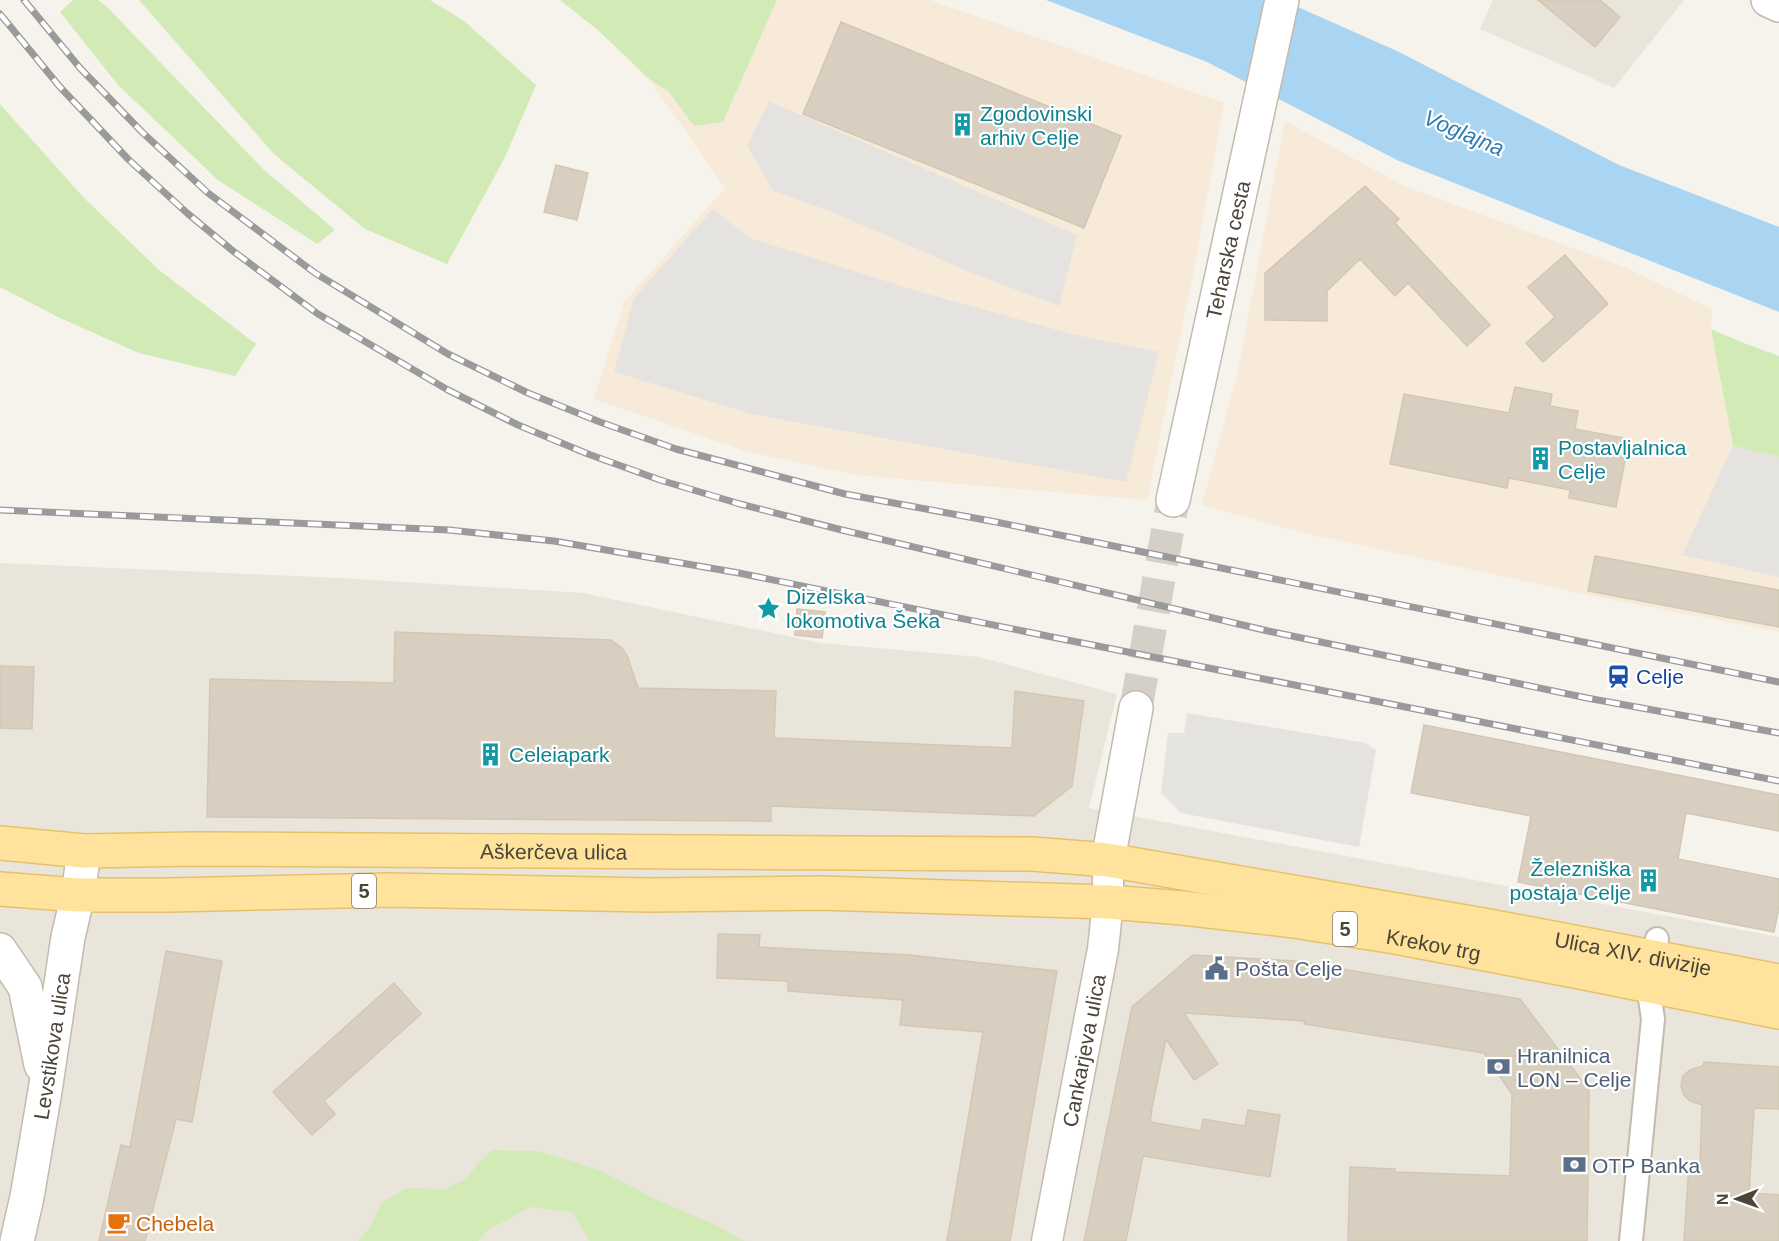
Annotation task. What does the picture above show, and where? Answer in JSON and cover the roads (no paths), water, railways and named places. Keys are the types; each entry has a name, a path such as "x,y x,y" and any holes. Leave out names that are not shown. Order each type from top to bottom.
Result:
{"main road":[{"name":"Aškerčeva ulica","path":"0,843 84,851 206,849 1032,854 1108,860"},
{"name":"Krekov trg","path":"1108,860 1489,926"},
{"name":"Aškerčeva ulica","path":"0,889 78,895 389,890 649,895 820,893 1108,902"},
{"name":"Krekov trg","path":"1108,902 1294,921 1395,937 1580,972"},
{"name":"Ulica XIV. divizije","path":"1489,926 1653,960 1779,981"},
{"name":"Ulica XIV. divizije","path":"1580,972 1653,960 1779,1012"}],"street":[{"name":"Teharska cesta","path":"1173,500 1282,0"},
{"path":"1768,0 1779,5"},
{"path":"1108,860 1136,708"},
{"name":"Levstikova ulica","path":"17,1241 45,1091 68,937 78,895 84,851"},
{"name":"Cankarjeva ulica","path":"1047,1241 1103,949 1108,902 1108,860"},
{"path":"0,950 25,987 45,1091"},
{"path":"1631,1241 1653,1019 1653,960"}],"water":[{"name":"Voglajna","path":"1046,0 1282,0 1397,51 1619,165 1779,227 1779,312 1399,161 1207,62"}],"tunnel":[{"path":"1136,708 1173,500"}],"railway":[{"path":"24,0 80,68 143,133 208,193 315,273 448,354 528,393 600,422 676,449 845,494 996,522 1779,682"},
{"path":"0,14 60,87 128,159 233,251 318,314 448,390 518,425 588,454 660,480 740,504 1268,631 1587,698 1779,733"},
{"path":"0,510 449,530 554,541 739,573 1779,781"}],"place":[{"name":"Zgodovinski arhiv Celje","path":"962,125"},
{"name":"Postavljalnica Celje","path":"1540,459"},
{"name":"Dizelska lokomotiva Šeka","path":"768,608"},
{"name":"Celje","path":"1618,676"},
{"name":"Celeiapark","path":"491,754"},
{"name":"Železniška postaja Celje","path":"1649,880"},
{"name":"Pošta Celje","path":"1217,968"},
{"name":"Hranilnica LON – Celje","path":"1499,1067"},
{"name":"OTP Banka","path":"1574,1165"},
{"name":"Chebela","path":"118,1223"}]}
